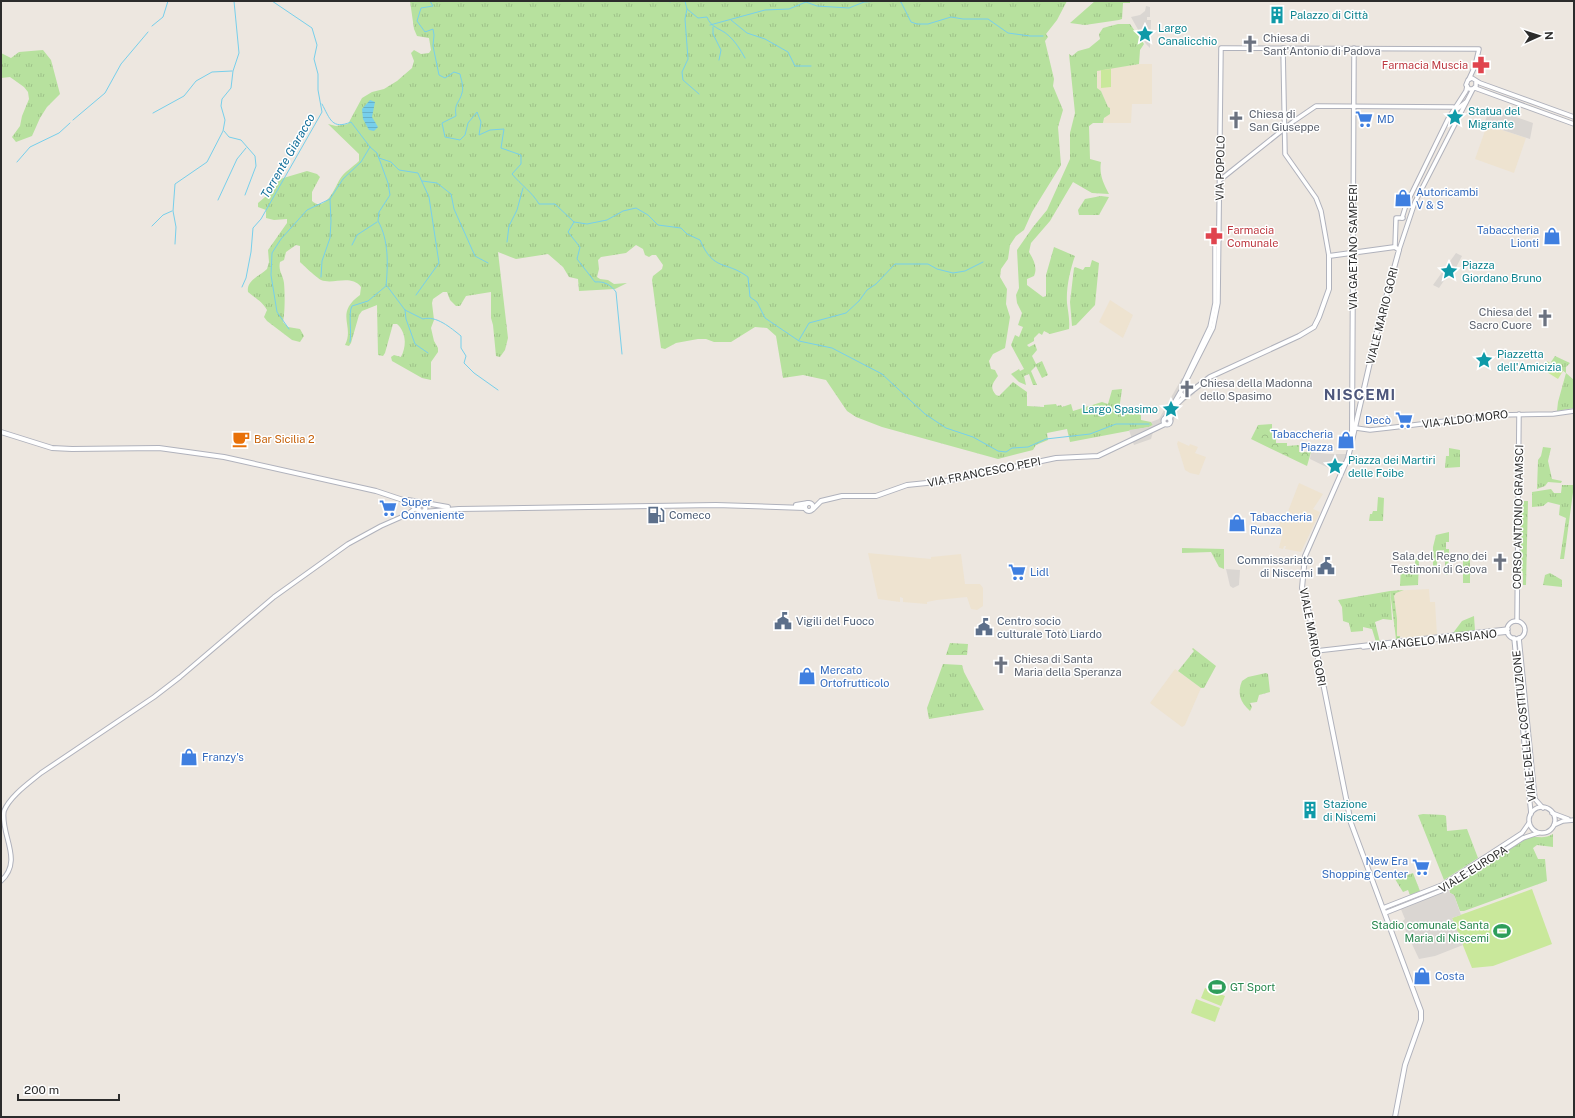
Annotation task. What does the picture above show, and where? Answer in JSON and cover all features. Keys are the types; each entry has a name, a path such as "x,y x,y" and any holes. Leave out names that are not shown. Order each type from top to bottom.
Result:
{"main road":[{"path":"1166,420 1173,408 1184,397 1210,377 1299,336 1314,327 1329,289 1329,256 1397,249"},
{"name":"VIALE MARIO GORI","path":"1395,1117 1405,1065 1421,1020 1421,1011 1351,823 1302,588 1303,564 1307,549 1352,446 1397,249"},
{"name":"VIA GAETANO SAMPERI","path":"1352,253 1352,446"},
{"path":"1166,420 1180,393 1184,397"},
{"name":"VIA FRANCESCO PEPI","path":"833,497 851,495 876,496 907,485 946,481 1056,458 1093,457 1134,439 1166,420"},
{"path":"1352,420 1358,420"},
{"path":"1,432 52,448 159,448 217,456 325,479 400,499 429,512 459,509"},
{"path":"1133,433 1134,439"},
{"path":"400,499 421,508 459,509 716,505 805,508 809,512 818,502 833,497"},
{"path":"780,508 833,497"},
{"path":"805,508 808,503"},
{"path":"808,503 812,505 813,508"}],"street":[{"name":"VIA POPOLO","path":"1180,393 1210,327 1215,303 1215,246 1219,240 1220,180 1222,175 1221,48 1283,48"},
{"path":"1329,256 1321,211 1316,198 1285,154 1283,48 1479,49 1475,66 1466,82 1467,86 1465,95 1455,108 1406,205 1402,218"},
{"name":"VIA GAETANO SAMPERI","path":"1352,253 1354,48"},
{"name":"VIALE MARIO GORI","path":"1397,249 1408,220 1474,88 1476,81 1475,66"},
{"path":"1469,79 1574,117"},
{"path":"1467,86 1574,124"},
{"path":"1222,175 1316,106 1459,109 1466,102"},
{"path":"1397,249 1396,218 1408,220"},
{"name":"VIA ALDO MORO","path":"1356,428 1370,430 1496,414 1553,414 1574,411"},
{"name":"CORSO ANTONIO GRAMSCI","path":"1517,621 1519,414"},
{"path":"412,504 412,511"},
{"path":"1,881 7,876 11,868 3,821 4,810 26,785 41,773 170,685 274,597 348,544 412,511 421,508"},
{"path":"398,518 421,508"},
{"path":"1517,621 1523,624 1525,629 1519,638 1514,638 1508,631 1510,624 1517,621"},
{"name":"VIA ANGELO MARSIANO","path":"1316,651 1508,631"},
{"name":"VIALE DELLA COSTITUZIONE","path":"1514,638 1531,814"},
{"name":"VIALE DELLA COSTITUZIONE","path":"1519,638 1535,799 1543,808"},
{"path":"1569,820 1543,808 1538,808 1531,814 1529,823 1532,829 1538,833 1549,831 1559,822 1574,820"},
{"path":"1552,813 1555,820 1554,825"},
{"name":"VIALE EUROPA","path":"1383,908 1442,885 1522,833 1529,823"},
{"name":"VIALE EUROPA","path":"1385,913 1443,890 1523,838 1538,833"}],"shaded area":[{"name":"Largo Canalicchio","path":"1146,6 1150,7 1150,17 1147,17 1147,20 1151,20 1150,48 1146,44 1131,17 1140,15 1145,11"},
{"path":"1139,64 1152,64 1152,104 1132,104 1131,123 1103,123 1108,107 1101,91 1097,88 1097,70"},
{"path":"1490,108 1533,123 1530,139 1484,124"},
{"path":"1487,125 1526,138 1514,173 1475,159"},
{"name":"Piazza Giordano Bruno","path":"1456,253 1462,256 1452,275 1447,276 1439,288 1433,285"},
{"path":"1110,300 1133,315 1123,338 1099,322"},
{"name":"Largo Spasimo","path":"1182,378 1187,381 1187,385 1195,393 1179,406 1172,426 1164,426 1153,432 1151,439 1134,445 1129,430 1153,425 1151,422 1159,419"},
{"path":"1178,441 1189,446 1190,444 1198,447 1195,453 1206,457 1199,475 1185,470 1177,444"},
{"name":"Piazza dei Martiri delle Foibe","path":"1311,452 1350,454 1341,474 1310,459"},
{"path":"1299,483 1323,494 1313,509 1320,512 1301,552 1285,549 1286,546 1284,546 1283,549 1279,548 1283,531 1277,529 1285,513 1287,514"},
{"path":"868,553 931,559 931,557 961,554 965,584 980,584 983,588 983,606 977,610 971,609 967,597 937,600 927,602 927,604 903,602 903,598 900,597 900,602 878,599"},
{"path":"1226,569 1240,570 1239,585 1233,588 1230,586"},
{"path":"1429,589 1430,602 1435,602 1437,635 1403,638 1402,636 1396,639 1390,591"},
{"path":"1175,669 1201,688 1185,725 1182,727 1150,703"},
{"path":"1448,887 1450,893 1454,895 1461,915 1452,918 1463,945 1435,956 1419,959 1404,927 1403,921 1405,919 1400,907"}],"green space":[{"path":"410,1 1067,1 1057,20 1046,34 1048,37 1045,41 1054,79 1053,86 1063,110 1058,127 1061,165 1032,212 1024,230 1016,236 1010,245 1008,259 1001,269 1000,277 1007,289 1006,304 1010,317 1005,348 993,354 989,361 991,369 995,370 998,376 992,387 996,395 999,396 1013,382 1027,392 1027,406 1044,407 1044,405 1056,404 1057,406 1061,405 1062,407 1071,404 1073,411 1102,402 1108,404 1112,390 1122,389 1119,410 1134,415 1135,413 1141,415 1141,420 1151,422 1153,425 1070,442 1067,429 1047,433 1048,440 1036,445 1033,450 998,459 882,427 856,417 847,411 826,380 803,375 783,378 776,336 767,328 755,327 731,342 714,342 706,339 698,339 676,343 665,349 661,348 652,280 653,276 662,269 663,265 656,255 649,257 645,255 643,249 636,245 626,253 601,257 598,260 599,269 597,277 608,280 614,284 627,283 615,289 579,291 578,279 569,277 563,267 548,254 516,259 498,252 508,338 505,350 500,357 496,356 491,318 491,292 466,296 460,306 456,306 450,300 447,292 443,292 433,299 432,303 434,320 431,328 438,352 431,362 431,380 422,378 392,361 391,357 394,355 401,357 405,343 404,335 397,324 393,324 385,353 383,356 378,355 377,305 362,311 359,315 351,343 349,346 345,345 348,331 346,314 352,302 360,295 361,287 357,283 347,280 326,281 319,279 300,262 300,246 296,245 286,252 284,260 280,262 280,270 284,287 283,322 288,327 300,329 304,336 300,342 292,340 267,321 264,317 267,310 261,302 248,292 251,281 267,269 269,262 268,250 287,223 287,219 274,220 266,218 266,210 258,207 258,203 271,192 280,179 307,171 317,174 320,177 312,192 312,201 317,204 322,204 333,193 342,176 359,161 359,154 328,124 336,126 348,124 362,98 372,92 384,89 397,81 412,68 414,61 411,53 414,50 421,54 429,53 431,50 429,38 417,36 414,29"},
{"path":"1095,1 1130,1 1130,3 1123,3 1122,19 1119,20 1085,25 1070,23"},
{"path":"1118,24 1130,24 1144,44 1140,50 1139,64 1097,71 1097,88 1101,91 1108,107 1110,108 1110,114 1104,118 1103,123 1093,123 1089,126 1090,159 1101,162 1102,178 1109,194 1092,193 1073,182 1050,221 1031,243 1029,252 1034,263 1035,273 1034,276 1027,279 1027,285 1043,297 1046,296 1046,275 1054,247 1075,256 1067,291 1069,329 1050,334 1044,331 1042,335 1039,333 1034,338 1034,341 1027,345 1029,347 1035,344 1037,350 1032,356 1036,364 1042,361 1048,375 1042,378 1036,366 1031,371 1037,385 1033,385 1029,374 1024,376 1026,385 1019,382 1011,374 1019,369 1020,371 1024,369 1011,345 1015,335 1019,337 1023,327 1018,325 1022,313 1017,303 1016,295 1019,288 1017,250 1047,210 1070,159 1070,133 1075,113 1069,54 1072,56 1078,51 1089,48 1100,39 1099,34 1103,28"},
{"path":"43,50 51,60 60,94 47,107 32,136 16,142 12,137 20,126 22,116 29,99 28,92 24,87 10,77 1,78 1,53 11,58 19,52"},
{"path":"1111,69 1111,87 1101,88 1101,70"},
{"path":"1101,196 1109,197 1099,215 1079,215 1078,210 1085,199"},
{"path":"1092,260 1099,263 1095,305 1076,325 1072,326 1070,302 1074,268 1083,270 1085,267 1090,267"},
{"path":"1555,356 1570,363 1566,367 1566,373 1551,362"},
{"path":"1547,361 1563,371 1558,379 1542,369"},
{"path":"1566,373 1574,380 1574,408 1557,411 1558,402"},
{"path":"1272,424 1272,437 1276,437 1276,443 1287,443 1287,446 1299,445 1299,452 1311,452 1307,466 1251,439 1258,425"},
{"path":"1543,447 1551,448 1548,461 1552,479 1562,481 1561,483 1548,482 1545,486 1537,489 1538,460 1541,456"},
{"path":"1449,448 1460,450 1460,467 1445,468 1446,456 1449,456"},
{"path":"1562,485 1574,485 1564,559 1560,559 1566,518 1559,515 1560,505 1548,502 1543,506 1532,507 1532,492 1551,489 1554,493 1561,493"},
{"path":"1378,497 1384,498 1383,521 1369,521 1370,514 1372,514 1373,511 1377,511"},
{"path":"1521,501 1528,501 1526,585 1523,585 1523,573 1520,573"},
{"path":"1449,532 1449,542 1446,542 1446,549 1449,549 1448,575 1446,575 1444,550 1439,551 1436,569 1433,569 1433,547 1436,535"},
{"path":"1182,548 1224,549 1224,569 1219,567 1211,552 1182,553"},
{"path":"1463,555 1470,555 1470,583 1463,583"},
{"path":"1415,559 1419,559 1418,585 1400,586 1401,566 1408,566 1408,571 1415,572"},
{"path":"1550,573 1562,580 1562,587 1543,585 1545,575"},
{"path":"1404,590 1396,593 1394,596 1397,619 1397,636 1400,636 1400,639 1396,639 1390,591"},
{"path":"1390,591 1392,620 1383,619 1375,622 1380,642 1376,642 1372,629 1363,627 1363,631 1351,632 1349,623 1343,621 1342,607 1338,600"},
{"path":"1474,616 1475,631 1453,633 1462,621"},
{"path":"950,643 968,644 967,655 946,655"},
{"path":"1193,648 1216,666 1204,688 1201,688 1178,671 1194,651 1192,649"},
{"path":"943,664 962,665 964,672 984,710 929,719 927,708"},
{"path":"1266,673 1268,674 1270,692 1259,695 1257,702 1250,703 1252,707 1250,711 1240,697 1240,685 1242,681 1248,677"},
{"path":"1418,815 1446,816 1447,831 1467,829 1478,858 1444,880"},
{"path":"1553,834 1553,847 1537,845 1533,848 1538,859 1545,859 1547,881 1464,911 1460,911 1454,895 1450,893 1449,889 1527,838 1546,837"},
{"path":"1413,873 1420,891 1410,895 1408,890 1403,892 1395,879"},
{"name":"Stadio comunale Santa Maria di Niscemi","path":"1532,889 1552,944 1493,966 1472,968 1452,918"},
{"path":"1205,988 1225,996 1221,1006 1201,998"},
{"path":"1196,999 1220,1008 1215,1022 1191,1013"}],"water":[{"path":"370,100 375,102 372,117 378,127 374,131 369,130 363,119 362,109"}],"waterway":[{"path":"152,26 163,17 168,1"},
{"path":"175,244 176,227 173,211 175,184 207,162 223,131 225,120 221,106 222,99 231,88 233,71 239,53 234,1"},
{"name":"Torrente Giaracco","path":"242,287 246,278 251,252 253,228 261,219 322,112 318,90 318,74 314,59 317,45 312,28 272,1"},
{"path":"430,1 433,6 421,8 417,21 425,32 433,29 433,46 439,75 445,78 454,72 460,74 463,86 461,97 456,106 456,116 442,123 445,137 460,140 465,135 468,123 477,112 481,122 479,135 490,130 504,129 501,148 521,155 521,164 512,174 539,204 555,204 574,222 587,224 607,220 623,211 636,208 648,215 658,225 681,228 687,234 700,240 705,250 715,261 748,277 750,297 757,302 765,318 799,341 832,348 882,374 925,414 946,428 973,437 998,451 1006,452 1012,448 1028,447 1046,439 1090,434 1116,424 1149,424"},
{"path":"685,1 687,9 698,18 707,17 713,26 731,37 745,58"},
{"path":"710,25 765,10 789,9 806,2 817,6 849,8 864,2 880,1"},
{"path":"898,1 901,2 911,22 917,24 928,24 951,17 963,19 988,19 1008,33 1043,36"},
{"path":"687,9 685,19 688,59 682,72 683,80 699,94"},
{"path":"731,20 747,33 765,39 788,52 795,66 811,66"},
{"path":"713,27 713,34 721,50 719,60"},
{"path":"73,120 105,93 121,64 148,32"},
{"path":"153,113 184,96 196,81 212,72 232,71"},
{"path":"322,104 332,122 340,125 351,122 370,147 377,153 388,183 390,195 379,212 378,221 382,228 386,244 386,286 368,301 352,306 350,313 350,342"},
{"path":"17,162 30,147 59,133 70,123"},
{"path":"224,131 229,137 241,140 255,156 256,166 245,195"},
{"path":"289,329 277,312 271,275 272,253 281,239 307,210 330,199 343,179 361,162 370,147"},
{"path":"218,200 237,159 246,148"},
{"path":"379,158 391,162 399,170 418,173 429,197 439,263 416,295"},
{"path":"422,181 437,183 451,194 454,209 475,256 488,263"},
{"path":"507,242 509,226 517,210 523,188"},
{"path":"321,277 322,261 330,238 330,199"},
{"path":"152,226 163,215 172,211"},
{"path":"352,245 357,235 377,222"},
{"path":"574,222 568,232 580,247 577,259 595,282 607,284 616,292 622,354"},
{"path":"799,340 809,323 846,313 859,301 867,290 876,284 895,264 928,264 937,269 953,273 965,271 983,262"},
{"path":"387,286 405,310 423,319 428,318 438,321 448,326 461,336 461,348 466,356 464,363 474,373 498,390"},
{"path":"405,310 406,319 415,344 428,353"}],"place":[{"name":"Palazzo di Città","path":"1277,15"},
{"name":"Largo Canalicchio","path":"1145,34"},
{"name":"Chiesa di Sant'Antonio di Padova","path":"1250,44"},
{"name":"Farmacia Muscia","path":"1481,65"},
{"name":"Statua del Migrante","path":"1455,117"},
{"name":"MD","path":"1364,119"},
{"name":"Chiesa di San Giuseppe","path":"1236,120"},
{"name":"Autoricambi V & S","path":"1403,198"},
{"name":"Farmacia Comunale","path":"1214,236"},
{"name":"Tabaccheria Lionti","path":"1552,236"},
{"name":"Piazza Giordano Bruno","path":"1449,271"},
{"name":"Chiesa del Sacro Cuore","path":"1545,318"},
{"name":"Piazzetta dell'Amicizia","path":"1484,360"},
{"name":"Chiesa della Madonna dello Spasimo","path":"1187,389"},
{"name":"Largo Spasimo","path":"1171,409"},
{"name":"Decò","path":"1404,420"},
{"name":"Bar Sicilia 2","path":"241,439"},
{"name":"Tabaccheria Piazza","path":"1346,440"},
{"name":"Piazza dei Martiri delle Foibe","path":"1335,466"},
{"name":"Super Conveniente","path":"388,508"},
{"name":"Comeco","path":"656,515"},
{"name":"Tabaccheria Runza","path":"1237,523"},
{"name":"Sala del Regno dei Testimoni di Geova","path":"1500,562"},
{"name":"Commissariato di Niscemi","path":"1326,566"},
{"name":"Lidl","path":"1017,572"},
{"name":"Vigili del Fuoco","path":"783,621"},
{"name":"Centro socio culturale Totò Liardo","path":"984,627"},
{"name":"Chiesa di Santa Maria della Speranza","path":"1001,665"},
{"name":"Mercato Ortofrutticolo","path":"807,676"},
{"name":"Franzy's","path":"189,757"},
{"name":"Stazione di Niscemi","path":"1310,810"},
{"name":"New Era Shopping Center","path":"1421,867"},
{"name":"Stadio comunale Santa Maria di Niscemi","path":"1502,931"},
{"name":"Costa","path":"1422,976"},
{"name":"GT Sport","path":"1217,987"}],"district":[{"name":"NISCEMI","path":"1360,395"}]}
